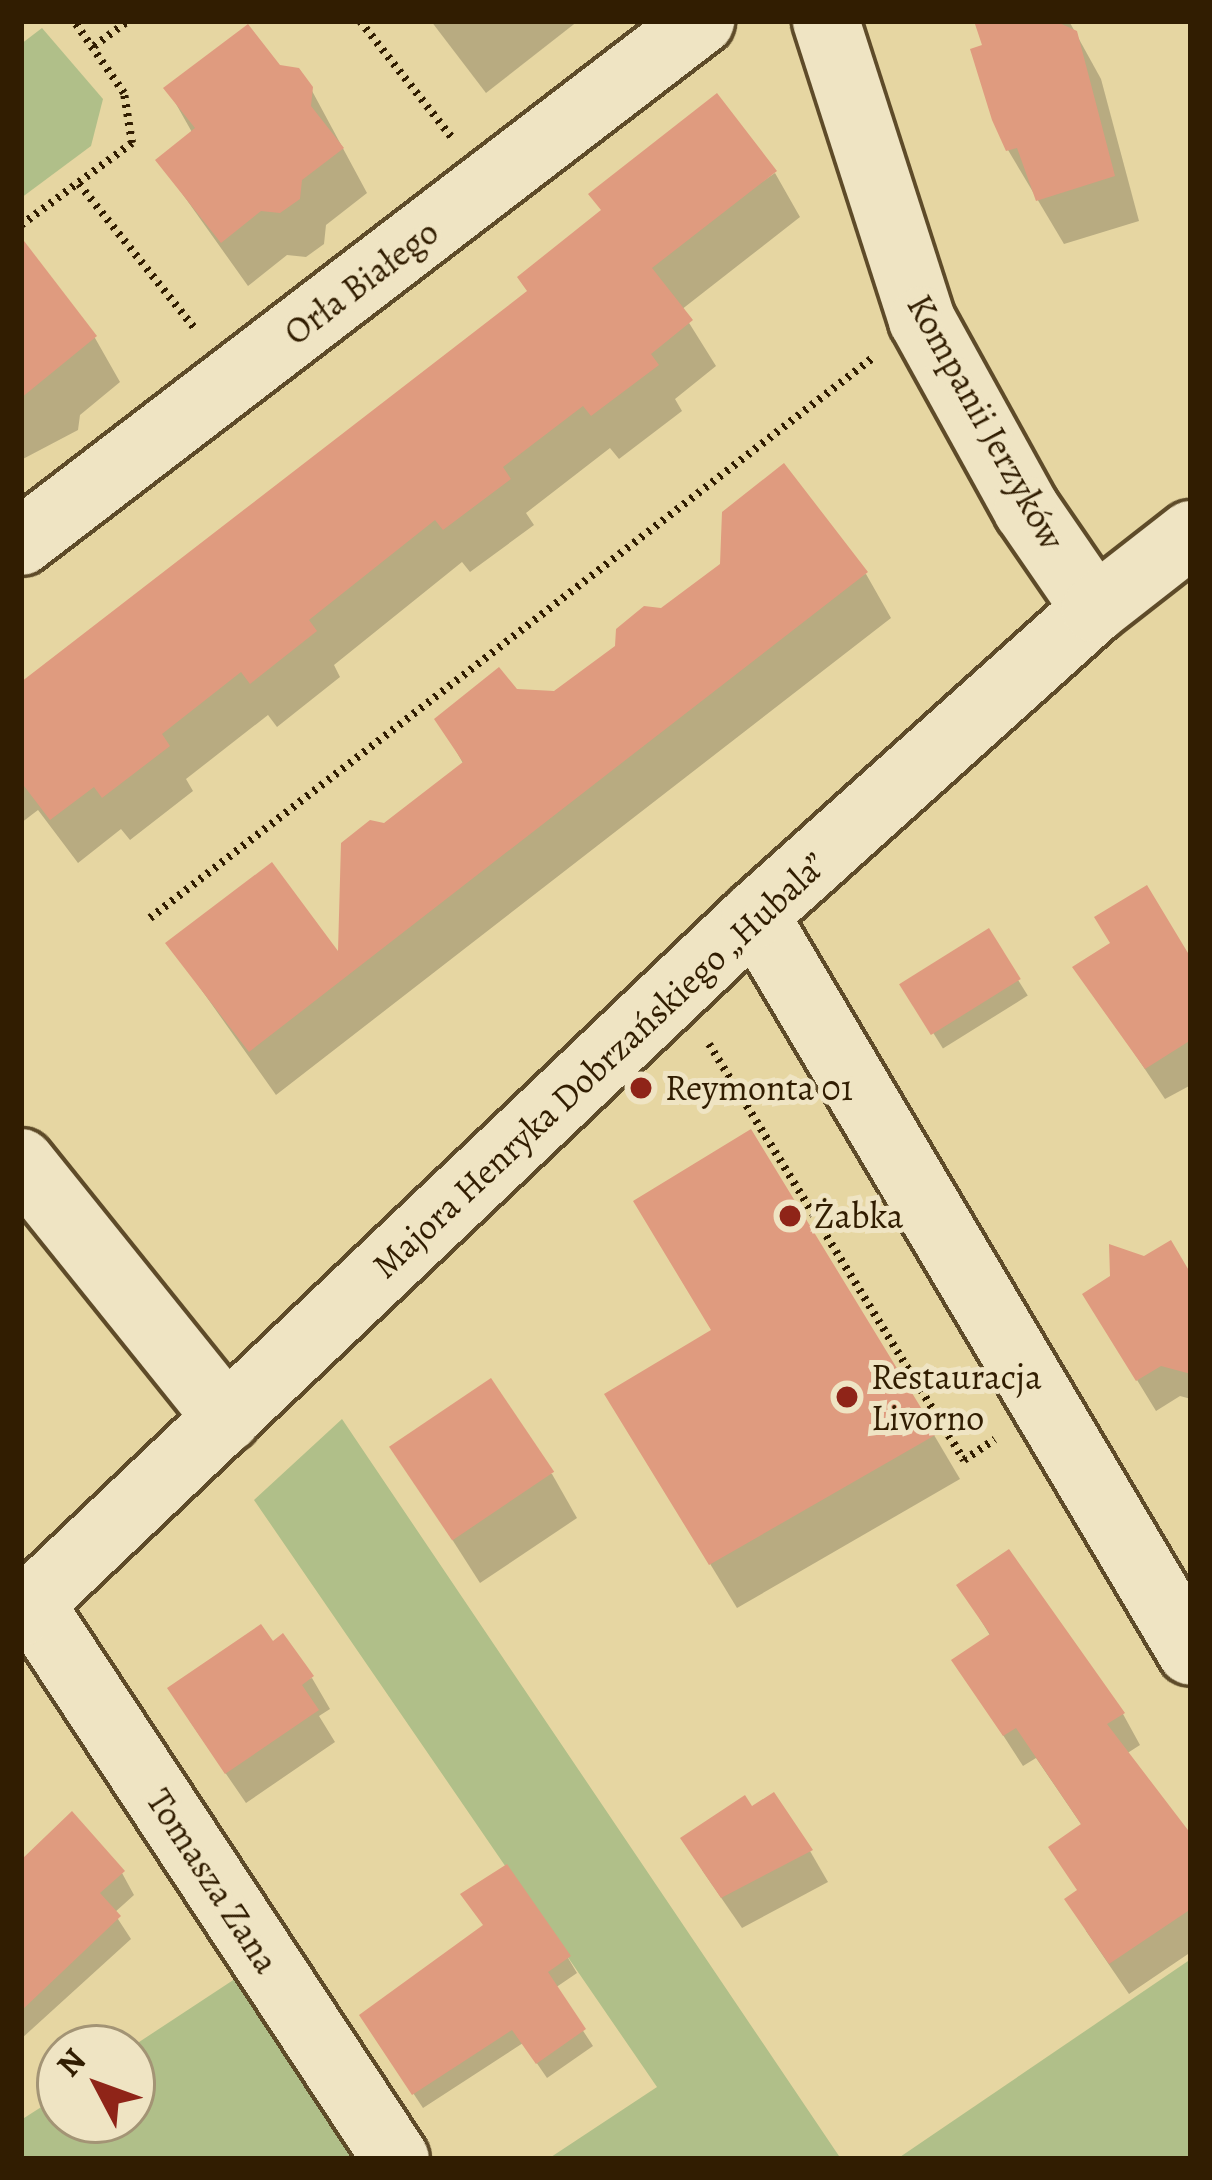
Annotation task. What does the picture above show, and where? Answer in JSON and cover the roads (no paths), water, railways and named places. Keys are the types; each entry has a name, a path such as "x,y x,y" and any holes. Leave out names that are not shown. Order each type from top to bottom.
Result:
{"street":[{"name":"Orła Białego","path":"21,542 701,21"},
{"name":"Kompanii Jerzyków","path":"826,21 922,320 1027,510 1095,609"},
{"name":"Majora Henryka Dobrzańskiego „Hubala”","path":"26,1608 755,915 1095,609 1191,534"},
{"path":"755,915 1191,1652"},
{"path":"21,1162 227,1418"},
{"name":"Tomasza Zana","path":"26,1608 396,2159"}],"place":[{"name":"Reymonta 01","path":"641,1088"},
{"name":"Żabka","path":"790,1216"},
{"name":"Restauracja Livorno","path":"847,1397"}]}
